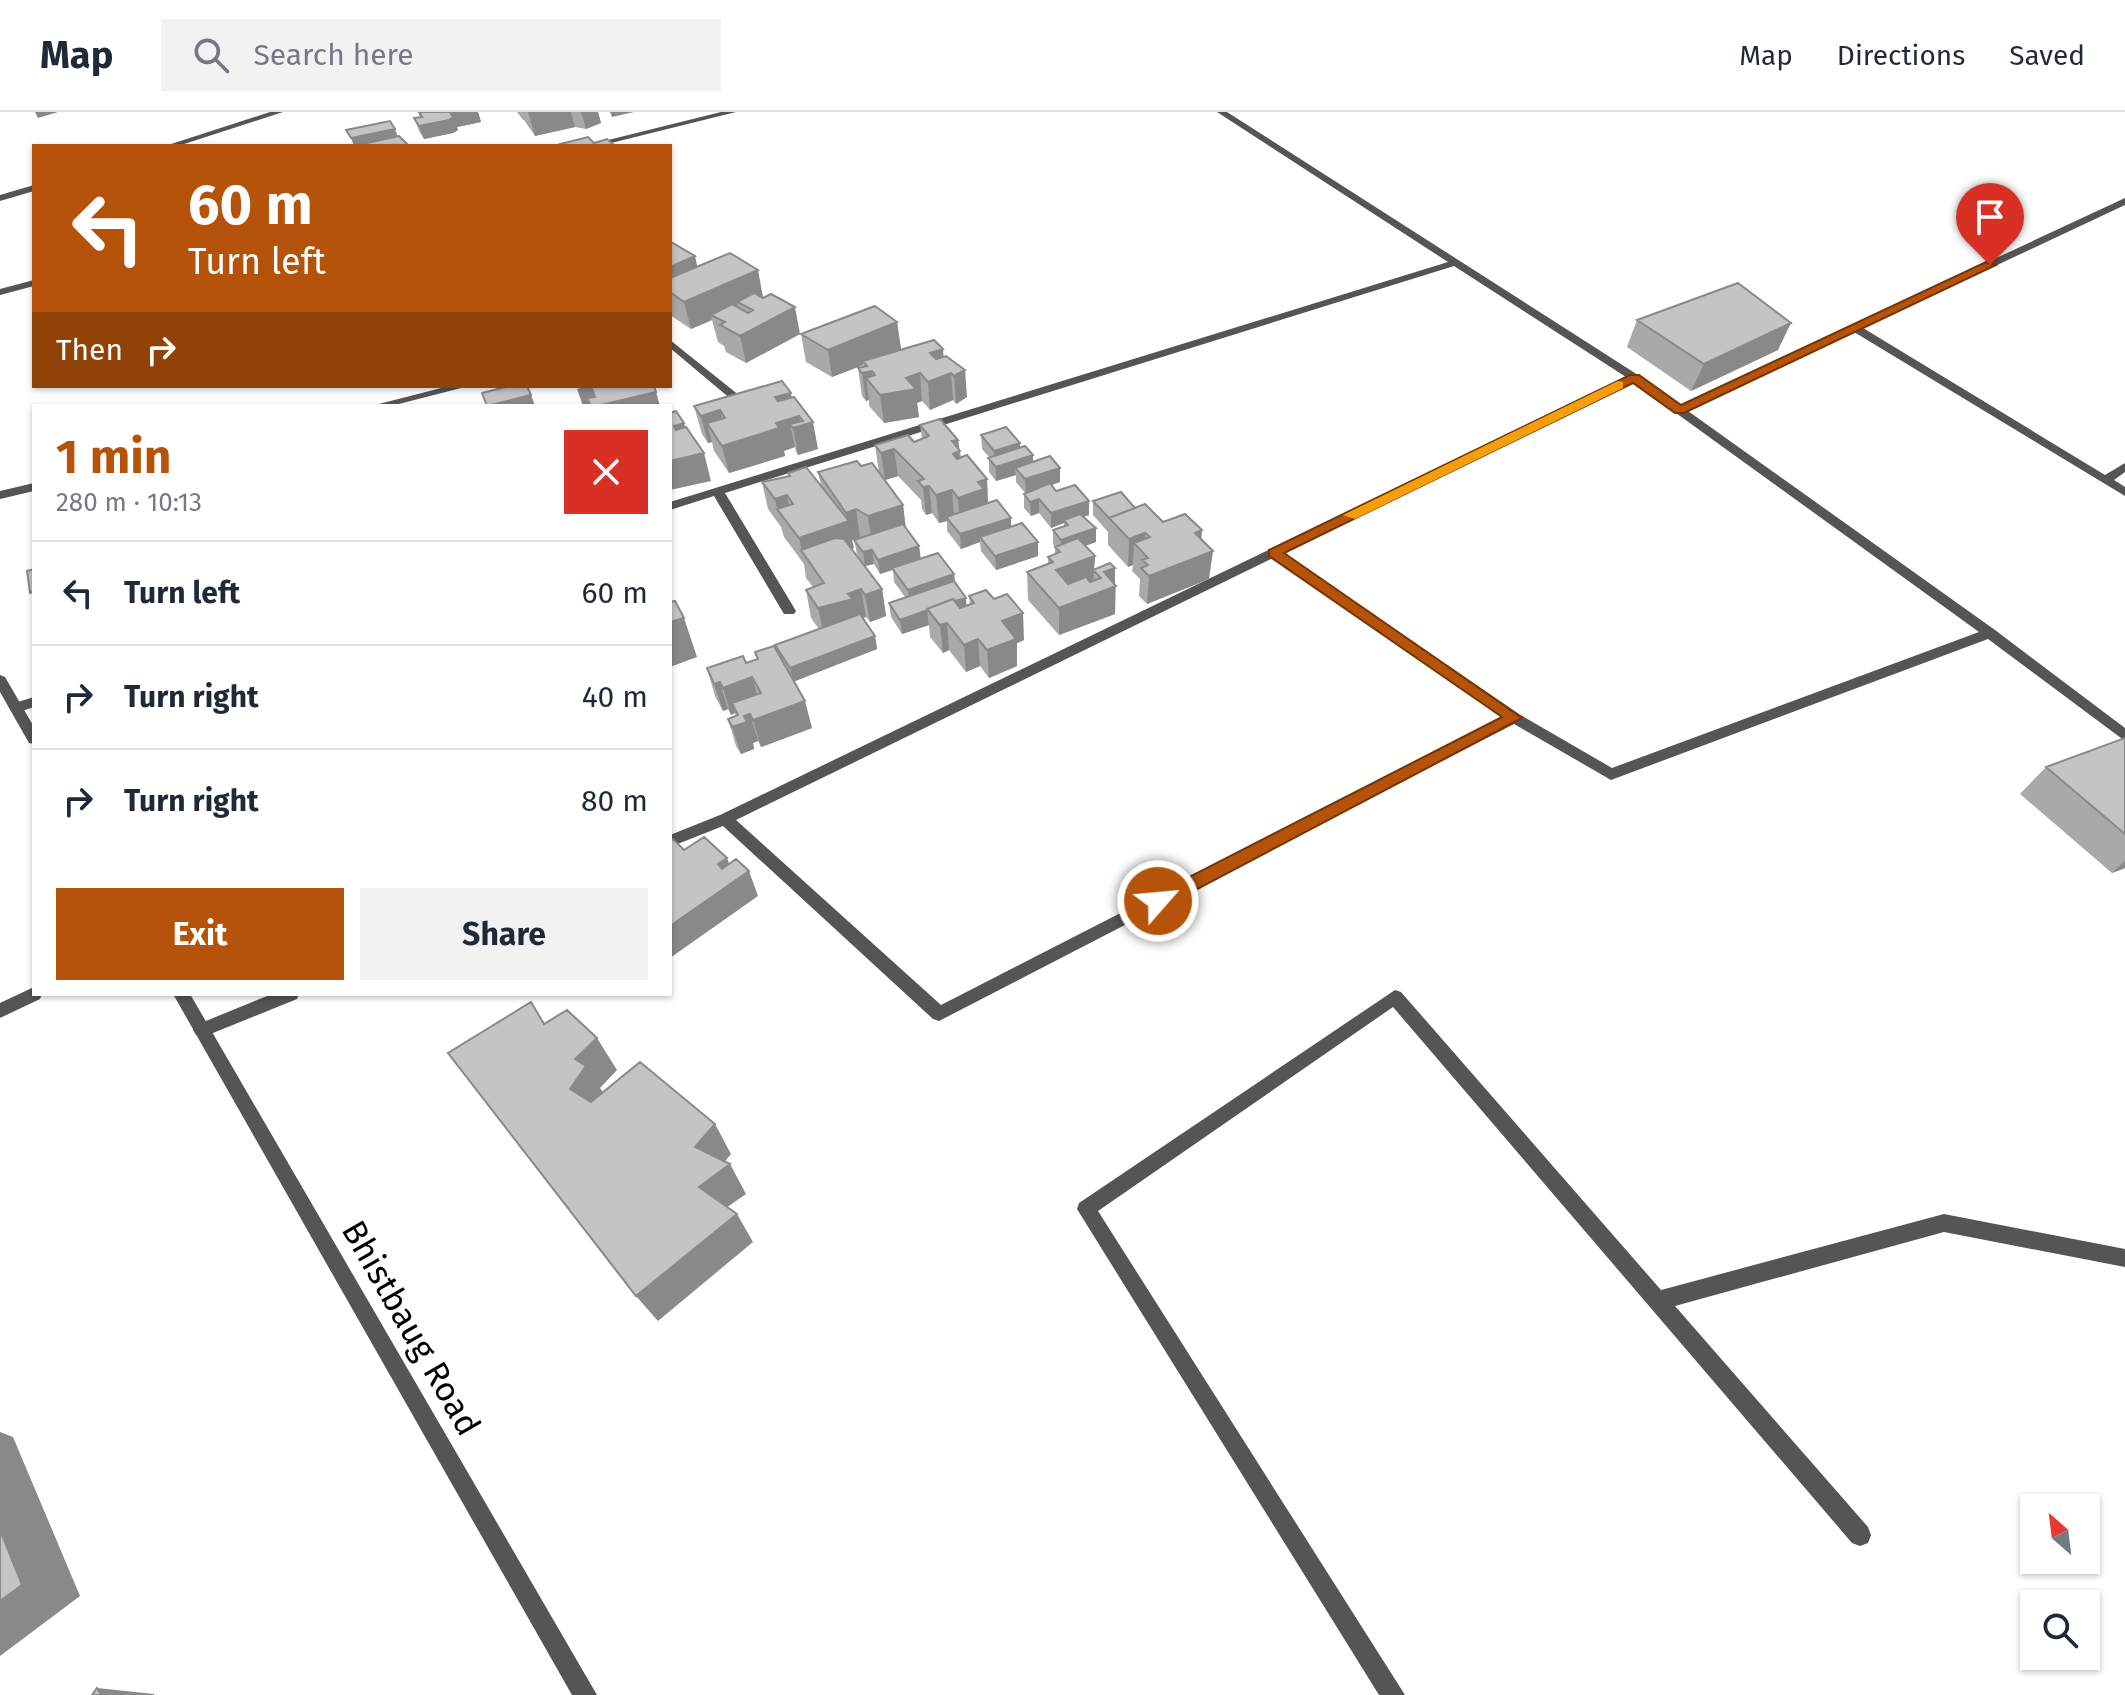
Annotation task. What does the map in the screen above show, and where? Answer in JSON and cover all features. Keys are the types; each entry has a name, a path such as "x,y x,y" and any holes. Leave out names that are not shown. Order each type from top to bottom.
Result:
{"street":[{"path":"175,144 279,112"},
{"path":"596,144 732,112"},
{"path":"1221,112 1634,377 1990,633 2125,736"},
{"path":"0,198 32,189"},
{"path":"1680,410 2125,201"},
{"path":"672,505 1454,263"},
{"path":"0,292 32,284"},
{"path":"1855,328 2125,492"},
{"path":"672,345 736,398"},
{"path":"672,840 725,819 1634,377"},
{"path":"386,404 454,388"},
{"path":"2106,480 2125,467"},
{"path":"0,495 32,487"},
{"path":"718,492 789,611"},
{"path":"1274,553 1514,718 1611,774 1990,633"},
{"path":"0,680 32,736"},
{"path":"16,708 32,703"},
{"path":"725,819 939,1014 1514,718"},
{"path":"0,1011 32,995"},
{"name":"Bhistbaug Road","path":"182,996 585,1695"},
{"path":"202,1030 286,996"},
{"path":"1393,1695 1086,1209 1395,997 1860,1535"},
{"path":"1658,1301 1944,1223 2125,1258"}],"building":[{"path":"419,112 462,112 451,114 453,117 449,120 419,126 414,118 422,117"},
{"path":"390,121 395,129 351,138 346,130"},
{"path":"399,136 407,144 362,144"},
{"path":"588,137 594,143 607,139 613,144 560,144"},
{"path":"672,243 695,256 672,266"},
{"path":"730,253 758,270 684,302 672,293 672,277"},
{"path":"1738,283 1791,323 1704,364 1637,320"},
{"path":"754,293 763,298 771,294 795,307 740,336 720,325 725,322 711,315 732,304 748,313 753,310 737,302"},
{"path":"875,306 897,322 828,350 801,334"},
{"path":"934,340 943,349 930,353 936,359 946,356 965,370 928,382 920,373 906,378 916,389 880,395 866,378 875,375 872,371 862,373 858,368 867,366 863,361"},
{"path":"782,381 791,393 775,397 778,401 794,397 813,422 793,428 790,424 803,421 799,416 776,423 779,428 722,446 707,423 725,418 720,410 701,416 694,406"},
{"path":"502,388 528,388 531,395 486,404 482,393"},
{"path":"592,388 655,388 656,392 605,404 590,404 587,398 595,397"},
{"path":"676,411 684,423 674,426 676,430 686,427 704,453 672,461 672,412"},
{"path":"940,419 958,440 952,441 960,451 953,454 957,459 967,455 987,479 978,482 984,489 958,498 952,490 936,495 929,486 923,487 918,481 924,479 894,449 881,453 875,445 908,435 914,442 929,436 920,425"},
{"path":"1006,427 1020,443 994,451 981,435"},
{"path":"1025,446 1033,455 996,467 988,458"},
{"path":"1050,456 1060,468 1025,479 1015,468"},
{"path":"857,461 861,466 872,463 903,505 868,516 856,509 846,513 818,472"},
{"path":"806,467 849,521 799,538 777,509 793,504 787,495 775,499 762,482 790,476 788,473"},
{"path":"1050,483 1056,491 1075,485 1089,501 1051,513 1039,499 1030,502 1024,494"},
{"path":"1121,492 1135,508 1109,518 1093,501"},
{"path":"997,500 1011,518 960,534 946,517"},
{"path":"1145,504 1163,522 1185,514 1202,530 1195,533 1213,551 1149,576 1141,568 1148,565 1142,560 1148,558 1134,543 1150,537 1145,533 1129,539 1109,518"},
{"path":"1080,514 1096,528 1061,540 1053,530 1068,525 1064,520"},
{"path":"1022,523 1038,542 995,556 980,537"},
{"path":"903,524 919,546 878,560 872,550 863,552 854,540"},
{"path":"835,538 844,539 882,589 865,595 861,589 848,594 853,599 818,608 806,590 824,583 801,550"},
{"path":"1078,538 1095,556 1056,570 1068,584 1086,577 1090,582 1101,578 1093,570 1110,563 1115,568 1104,572 1116,586 1059,608 1027,572 1053,562 1048,557 1060,552 1055,547"},
{"path":"938,553 954,574 908,590 892,568"},
{"path":"32,570 30,593 27,571"},
{"path":"954,581 966,598 953,599 900,620 889,603"},
{"path":"986,590 994,599 1007,594 1023,613 1002,621 1016,639 987,650 978,639 964,645 947,623 940,625 927,609 953,599 960,608 974,603 969,596"},
{"path":"675,601 684,618 672,621 672,602"},
{"path":"860,614 875,636 790,668 775,645"},
{"path":"774,646 805,701 753,720 750,714 744,716 747,722 732,727 728,719 738,715 732,703 761,693 752,677 723,688 720,682 714,684 707,668 743,656 746,663 758,659 755,652"},
{"path":"2125,738 2125,834 2046,767"},
{"path":"704,837 727,858 718,864 722,869 736,859 749,871 672,925 672,840 684,850"},
{"path":"531,1002 544,1024 567,1010 597,1038 575,1059 586,1066 570,1089 591,1102 640,1062 715,1124 695,1147 730,1164 699,1187 737,1214 636,1296 448,1053"},
{"path":"0,1530 22,1585 0,1601"}],"slow traffic":[{"path":"1350,515 1618,385"}],"route":[{"path":"1158,901 1514,718 1274,553 1634,377 1680,410 1990,265"}]}
